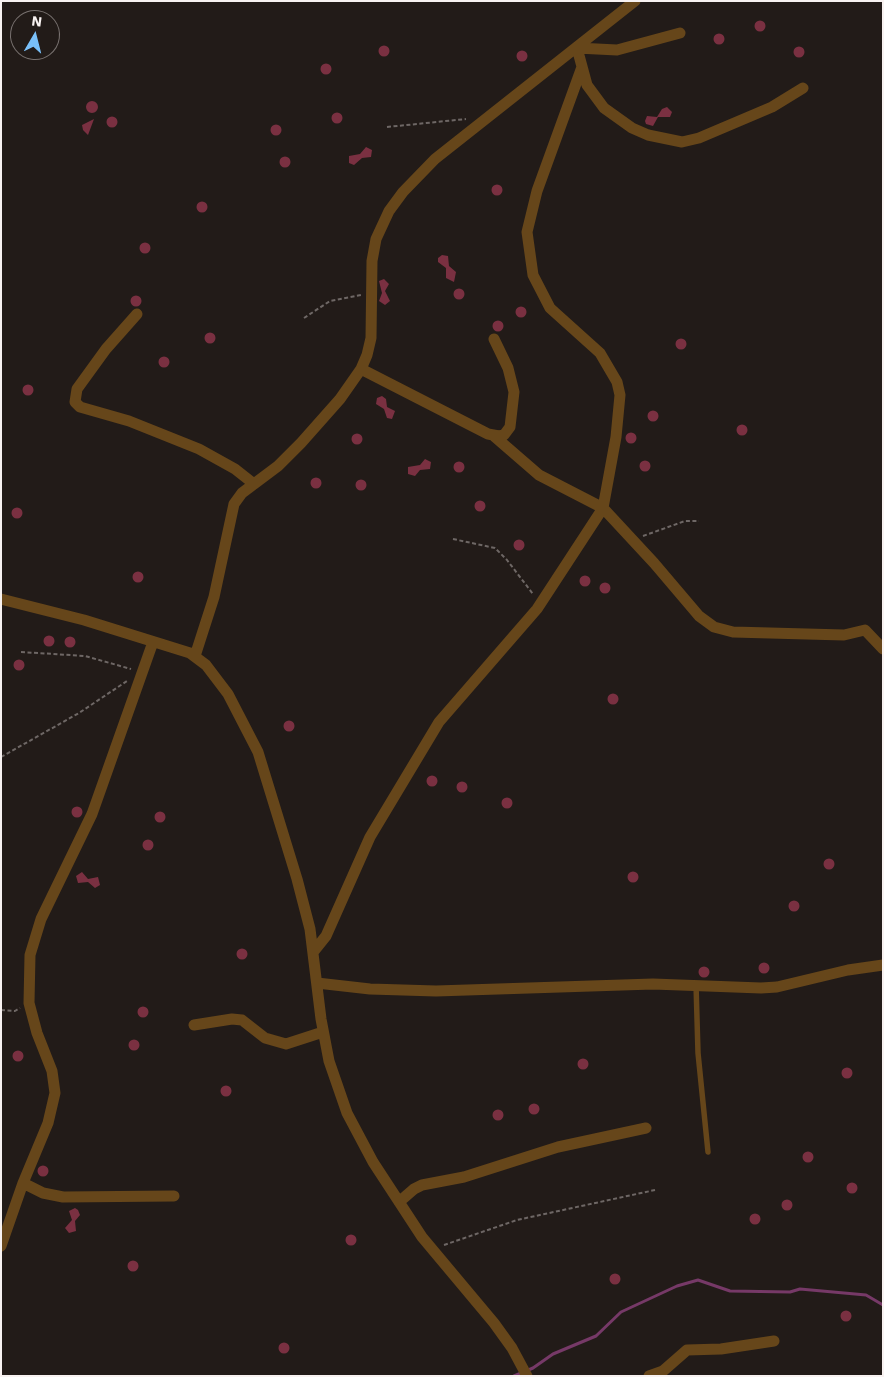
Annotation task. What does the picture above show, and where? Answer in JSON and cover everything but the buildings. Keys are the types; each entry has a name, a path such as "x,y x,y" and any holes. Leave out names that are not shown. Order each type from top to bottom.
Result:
{"street":[{"path":"196,656 216,589 234,504 238,498 278,466 301,443 340,399 361,369 371,338 371,293 376,238 389,211 403,192 435,160 635,1"},
{"path":"577,48 617,50 680,33"},
{"path":"577,48 582,68 593,93 604,108 616,118 648,135 682,142 699,138 772,107 803,88"},
{"path":"314,952 326,936 370,837 439,722 541,604 603,508 616,437 620,395 617,382 600,353 550,308 533,275 527,232 536,191 582,68"},
{"path":"137,314 106,349 77,388 74,399 77,405 129,421 179,440 235,469 254,484"},
{"path":"494,340 508,368 514,392 510,427 504,435 494,436"},
{"path":"361,369 494,436 539,474 603,508 699,616 714,627 733,632 844,635 865,630 883,649"},
{"path":"1,599 84,620 196,656 216,678 237,708 258,752 297,879 314,952 324,1032 335,1085 347,1113 399,1202 432,1249 482,1308 520,1362 527,1376"},
{"path":"1,1246 23,1183 48,1123 55,1093 52,1071 37,1032 29,1003 30,954 35,936 92,814 141,671 153,642"},
{"path":"317,983 370,989 436,991 579,985 696,984 776,986 848,970 883,965"},
{"path":"194,1025 232,1019 242,1020 265,1038 286,1044 324,1032"},
{"path":"399,1202 408,1193 422,1185 464,1177 558,1147 646,1128"},
{"path":"23,1183 43,1193 63,1197 174,1196"},
{"path":"649,1376 663,1370 687,1350 721,1349 774,1340"}],"lane":[{"path":"696,984 698,1053 708,1152"}],"path":[{"path":"386,127 453,118 487,120"},
{"path":"304,318 330,301 371,293"},
{"path":"628,536 645,536 685,521 699,521"},
{"path":"453,539 495,548 507,560 541,604"},
{"path":"21,652 85,656 141,671"},
{"path":"1,757 79,713 141,671"},
{"path":"1,1010 15,1010 29,1003"},
{"path":"432,1249 517,1220 655,1190"}],"waterway":[{"path":"514,1376 533,1368 553,1354 596,1336 621,1312 677,1286 698,1280 730,1291 790,1292 800,1289 866,1295 883,1305"}]}
